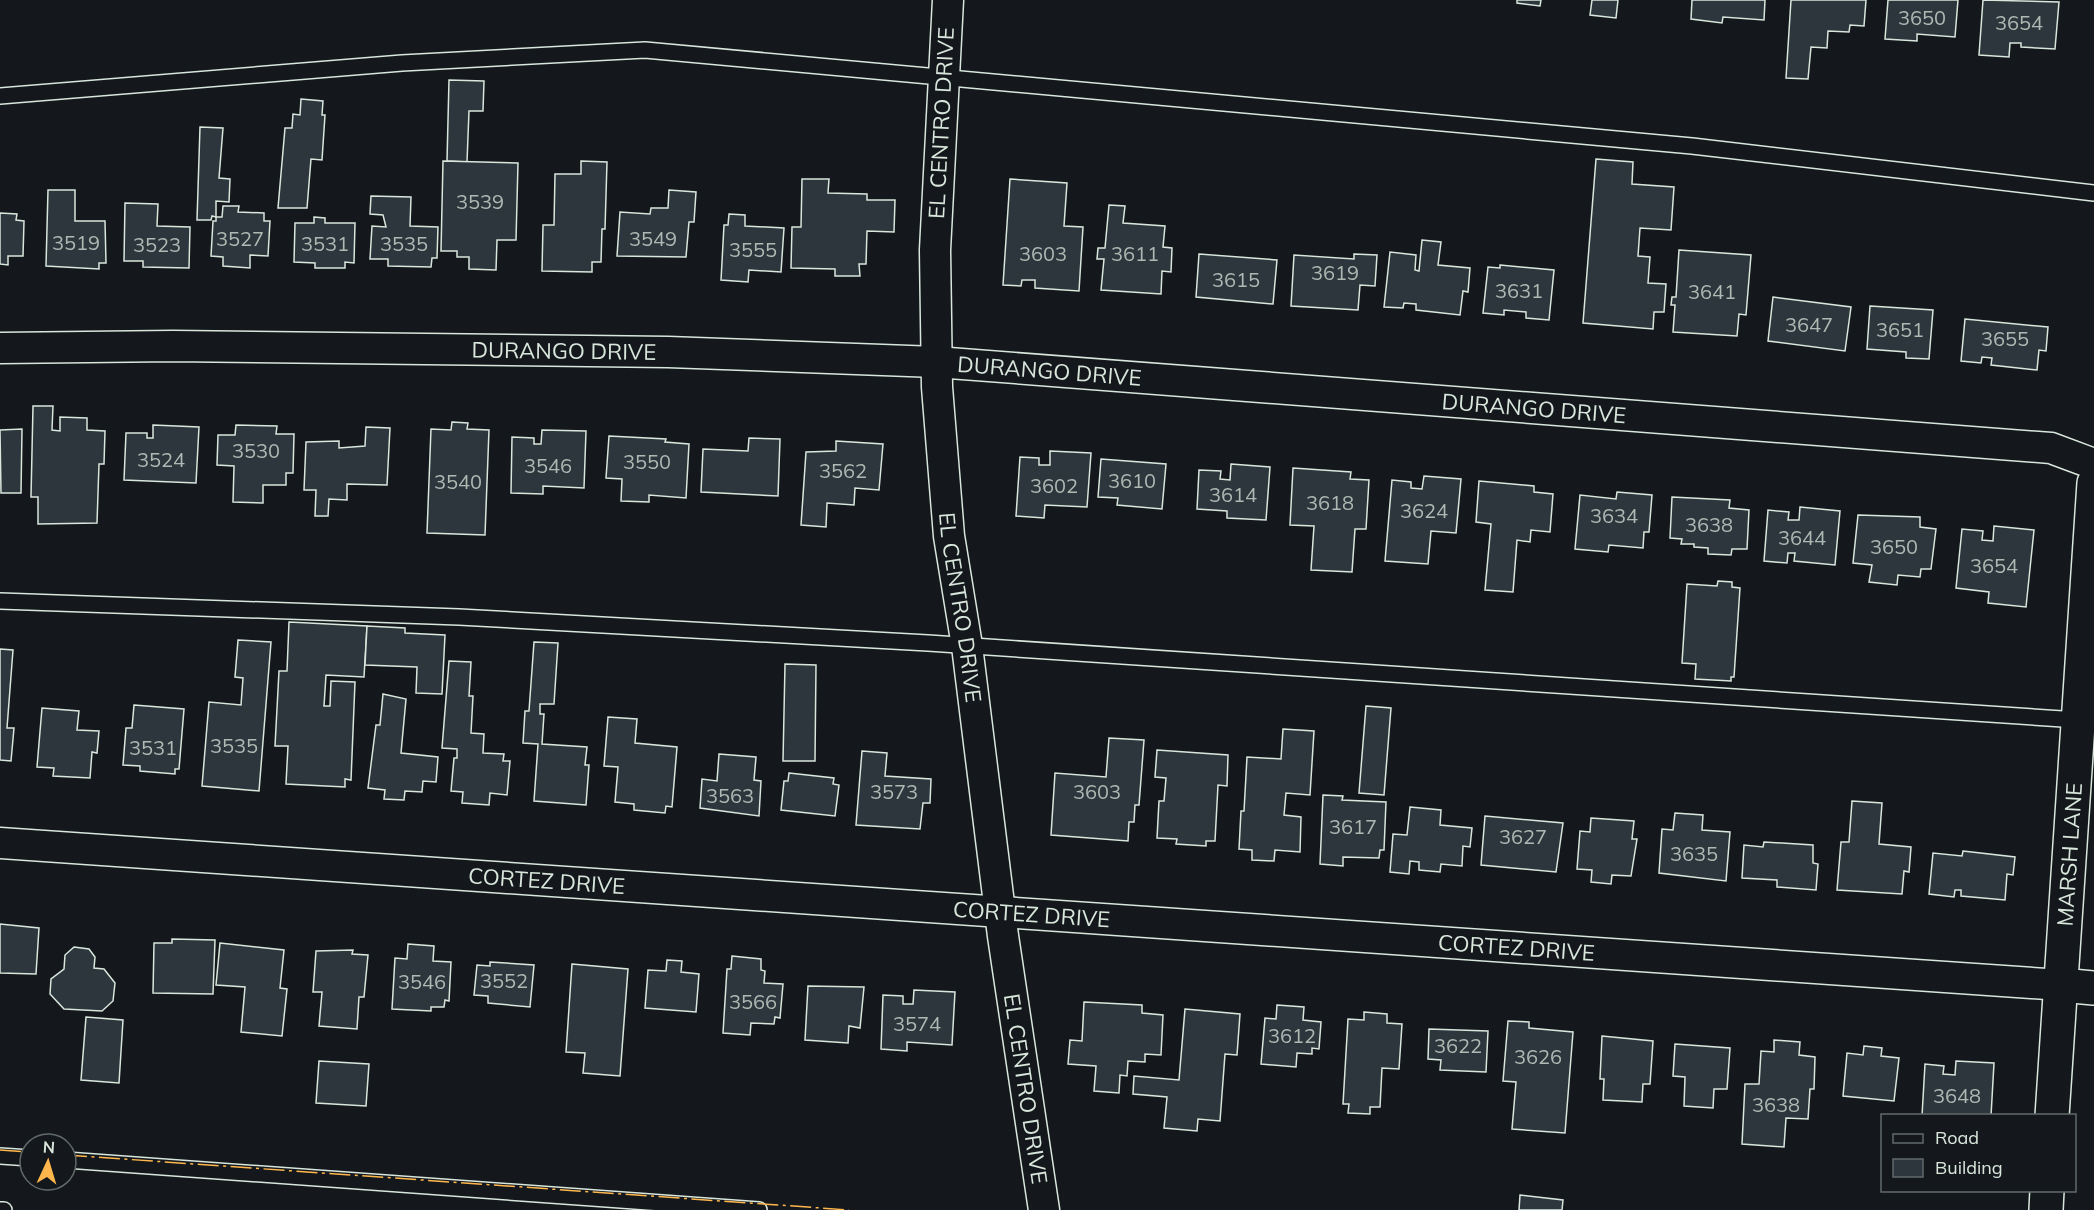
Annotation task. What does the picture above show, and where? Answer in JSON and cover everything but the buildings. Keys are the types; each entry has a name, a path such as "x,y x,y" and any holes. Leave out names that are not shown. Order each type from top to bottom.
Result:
{"main road":[{"name":"MARSH LANE","path":"2052,1114 2094,483"},
{"path":"2061,985 2094,988"},
{"path":"2046,1210 2047,1192"}],"street":[{"name":"EL CENTRO DRIVE","path":"948,0 934,250 936,362 949,536 967,646 1001,914 1044,1210"},
{"name":"DURANGO DRIVE","path":"0,348 172,346 668,352 936,362 2039,447 2064,451 2094,464"},
{"name":"CORTEZ DRIVE","path":"0,843 1001,914 2061,985"}],"lane":[{"path":"0,96 402,63 645,50 1692,146 2094,193"},
{"path":"0,602 459,617 967,646 2078,720"},
{"path":"0,1156 18,1157"},
{"path":"78,1161 759,1210"}],"power":[{"path":"0,1150 18,1151"},
{"path":"78,1156 849,1210"}]}
